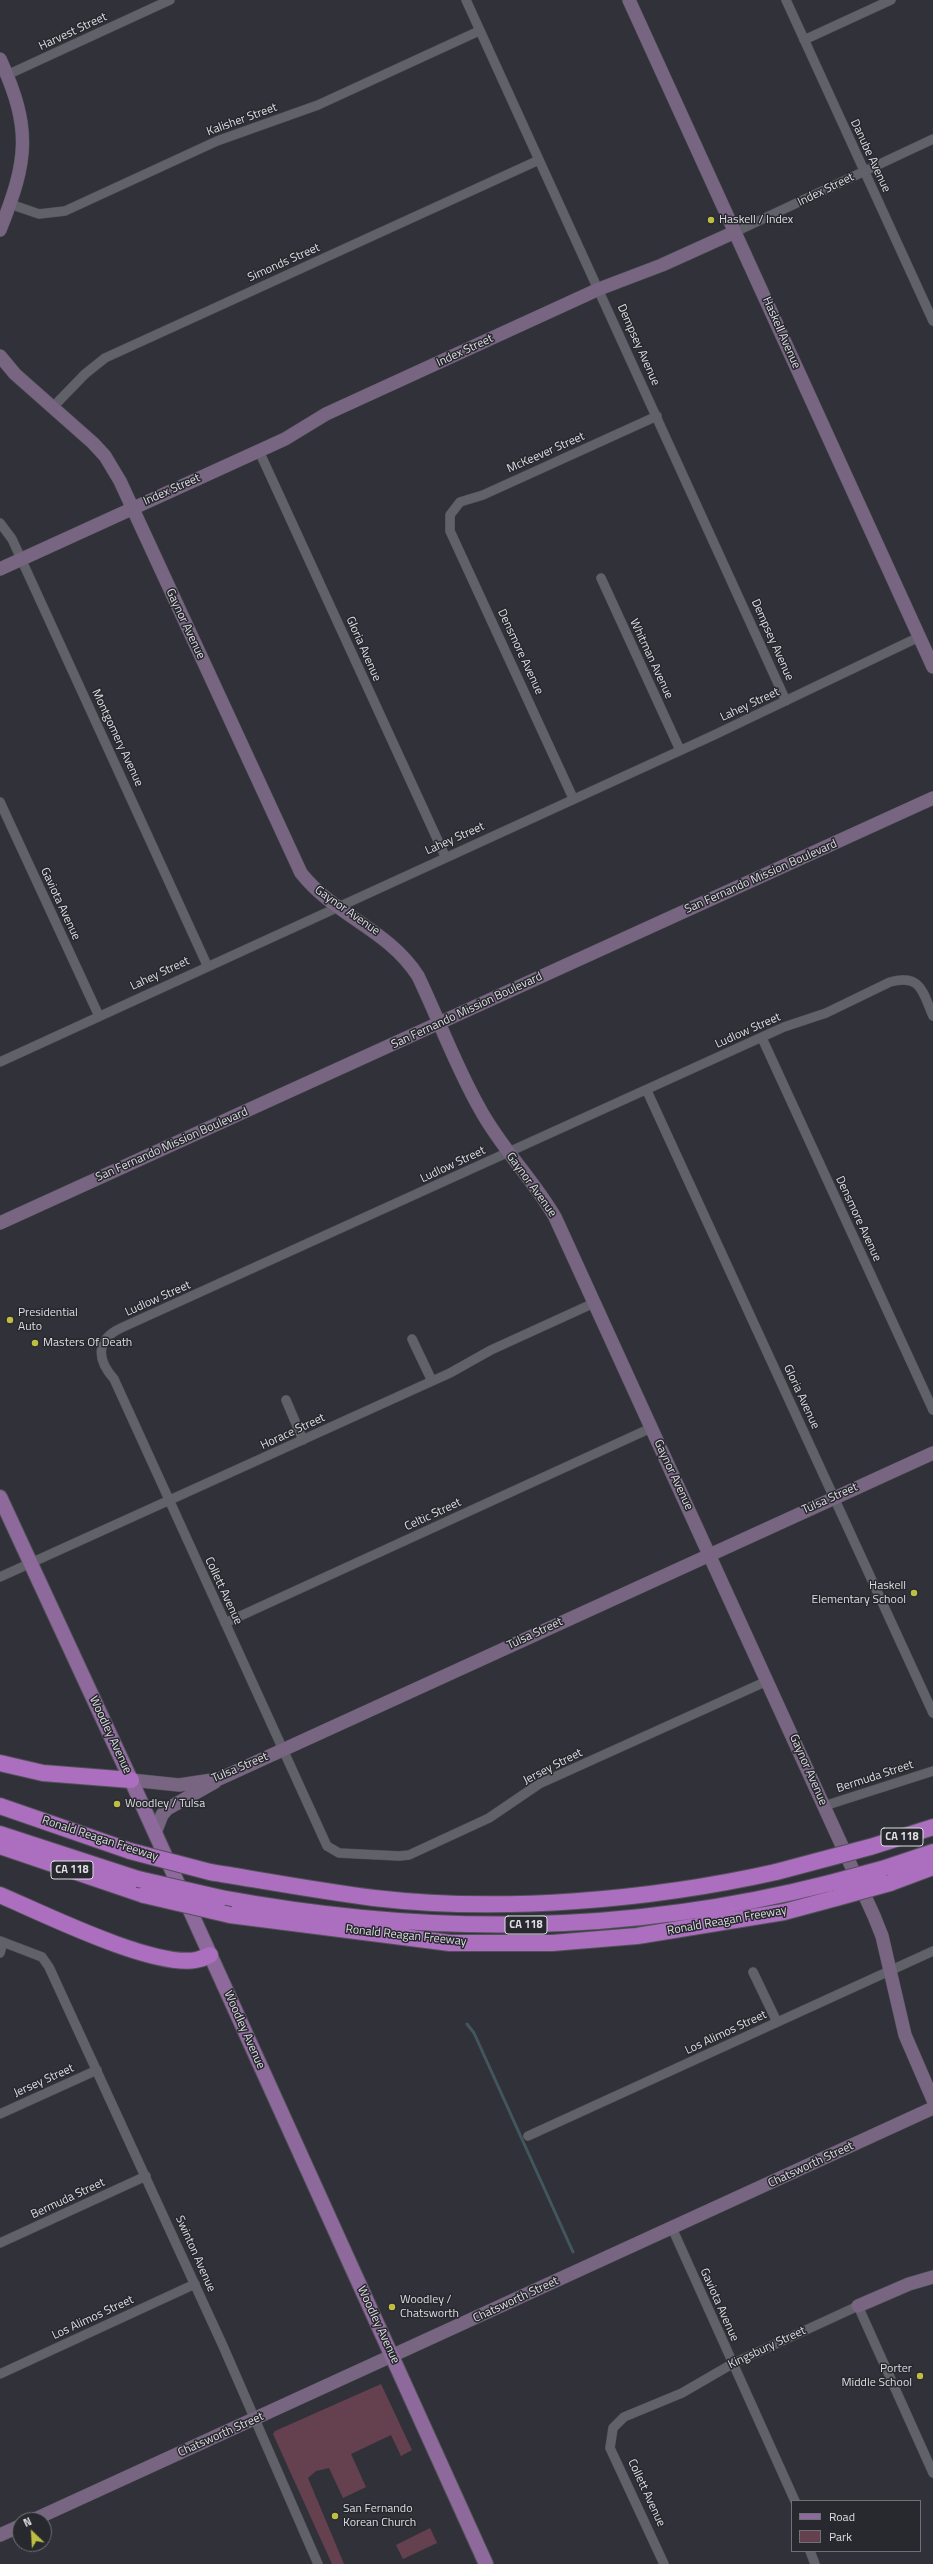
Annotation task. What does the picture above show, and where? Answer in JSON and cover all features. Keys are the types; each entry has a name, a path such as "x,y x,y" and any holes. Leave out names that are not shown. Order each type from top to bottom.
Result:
{"highway":[{"path":"0,1763 43,1773 131,1780"},
{"name":"Ronald Reagan Freeway","path":"0,1806 130,1852 210,1872 375,1898 455,1903 556,1902 637,1896 733,1882 870,1847 933,1827"},
{"name":"CA 118","path":"0,1834 138,1878 221,1898 291,1911 398,1923 531,1925 663,1915 797,1891 882,1869 933,1852"},
{"name":"Ronald Reagan Freeway","path":"0,1846 144,1895 230,1915 450,1943 552,1943 644,1935 784,1912 890,1883 933,1866"},
{"path":"0,1895 117,1944 142,1952 195,1960 210,1955"}],"main road":[{"name":"Woodley Avenue","path":"0,1497 131,1780 486,2564"}],"street":[{"name":"Harvest Street","path":"7,75 170,0"},
{"name":"Dempsey Avenue","path":"466,0 786,701"},
{"name":"Haskell Avenue","path":"629,0 933,667"},
{"name":"Danube Avenue","path":"786,0 864,172 930,306 933,322"},
{"path":"804,40 891,0"},
{"name":"Kalisher Street","path":"10,204 39,214 65,211 217,141 318,105 479,31"},
{"path":"0,59 7,75 24,128 24,148 10,204 0,230"},
{"name":"Index Street","path":"0,569 259,451 326,414 599,289 662,265 735,232 933,139"},
{"name":"Simonds Street","path":"53,407 85,374 105,358 539,160"},
{"name":"Gaynor Avenue","path":"0,356 15,374 105,456 120,481 292,858 310,885 336,907 385,938 402,954 418,976 480,1110 508,1154 552,1212 874,1916 890,1970 905,2035 933,2100"},
{"name":"McKeever Street","path":"450,515 460,502 482,495 657,416"},
{"name":"Gloria Avenue","path":"259,451 445,856"},
{"name":"Densmore Avenue","path":"450,515 450,531 573,798"},
{"name":"Montgomery Avenue","path":"0,523 12,539 207,965"},
{"name":"Whitman Avenue","path":"601,578 680,750"},
{"name":"Lahey Street","path":"0,1062 207,965 786,701 843,671 919,636"},
{"name":"San Fernando Mission Boulevard","path":"0,1224 933,798"},
{"name":"Gaviota Avenue","path":"0,802 99,1016"},
{"name":"Ludlow Street","path":"102,1346 110,1333 784,1028 826,1013 890,982 899,980 909,981 922,988 933,1016"},
{"name":"Densmore Avenue","path":"762,1038 933,1410"},
{"name":"Gloria Avenue","path":"647,1091 933,1713"},
{"name":"Horace Street","path":"0,1577 432,1381 491,1350 594,1303"},
{"path":"412,1338 432,1381"},
{"name":"Collett Avenue","path":"102,1346 102,1362 114,1379 327,1846"},
{"path":"286,1400 303,1440"},
{"name":"Celtic Street","path":"225,1623 651,1428"},
{"name":"Tulsa Street","path":"131,1780 179,1785 219,1779 933,1453"},
{"name":"Jersey Street","path":"327,1846 339,1853 398,1856 409,1855 489,1818 539,1784 767,1681"},
{"name":"Bermuda Street","path":"824,1806 933,1771"},
{"path":"155,1833 162,1815 167,1809 219,1779"},
{"path":"0,1954 2,1941"},
{"name":"Swinton Avenue","path":"2,1941 42,1957 50,1967 195,2284 318,2564"},
{"name":"Los Alimos Street","path":"528,2136 933,1951"},
{"path":"753,1972 777,2022"},
{"name":"Jersey Street","path":"0,2114 97,2070"},
{"name":"Chatsworth Street","path":"51,2512 393,2357 933,2108"},
{"name":"Bermuda Street","path":"0,2243 146,2176"},
{"name":"Gaviota Avenue","path":"672,2228 795,2500"},
{"name":"Kingsbury Street","path":"611,2432 615,2423 624,2416 682,2393 732,2364 858,2306 909,2284 933,2277"},
{"name":"Los Alimos Street","path":"0,2374 195,2284"},
{"path":"858,2306 933,2473"},
{"name":"Collett Avenue","path":"611,2432 610,2448 664,2564"},
{"path":"0,2535 12,2530"},
{"path":"810,2552 815,2564"}],"green space":[{"path":"381,2384 412,2450 401,2456 391,2435 351,2454 366,2487 343,2498 329,2468 316,2471 308,2478 344,2564 332,2564 273,2434 275,2431"},
{"path":"430,2528 437,2543 403,2559 396,2545"}],"waterway":[{"path":"467,2024 474,2033 573,2252"}],"place":[{"name":"Haskell / Index","path":"711,220"},
{"name":"Presidential Auto","path":"10,1320"},
{"name":"Masters Of Death","path":"35,1343"},
{"name":"Haskell Elementary School","path":"914,1593"},
{"name":"Woodley / Tulsa","path":"117,1804"},
{"name":"Woodley / Chatsworth","path":"392,2307"},
{"name":"Porter Middle School","path":"920,2376"},
{"name":"San Fernando Korean Church","path":"335,2516"}]}
